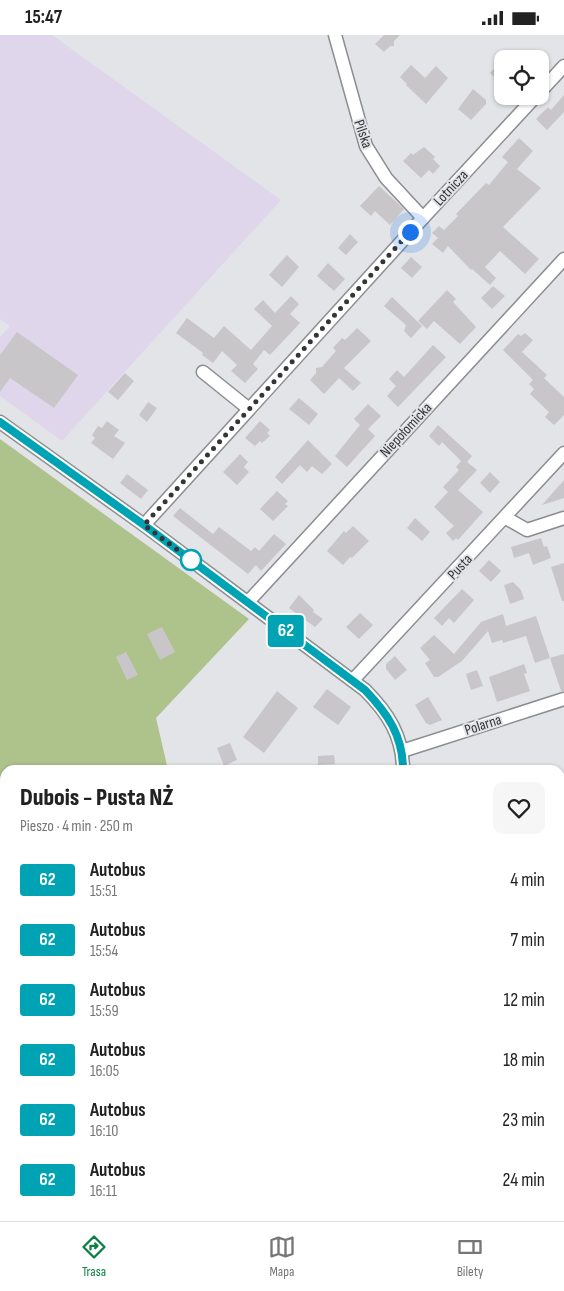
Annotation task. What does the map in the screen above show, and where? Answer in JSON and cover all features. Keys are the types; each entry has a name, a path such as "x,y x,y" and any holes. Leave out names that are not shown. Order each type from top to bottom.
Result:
{"street":[{"name":"Pilska","path":"335,35 366,146 386,178 423,218"},
{"path":"549,82 564,66"},
{"name":"Lotnicza","path":"144,525 528,105"},
{"name":"Niepołomicka","path":"248,602 564,259"},
{"path":"203,372 249,409"},
{"path":"0,422 144,525 354,680 370,694 390,718 402,751 402,765"},
{"name":"Pusta","path":"354,680 506,518 564,453"},
{"path":"506,518 527,530 564,518"},
{"name":"Polarna","path":"402,751 564,699"}],"shaded area":[{"path":"0,35 52,35 281,200 62,441 0,396 0,337 10,326 0,319"}],"green space":[{"path":"0,439 249,619 156,718 167,765 0,765"}],"building":[{"path":"384,35 400,35 394,41 394,46 390,46 384,52 375,44"},
{"path":"411,65 425,78 436,66 448,78 426,104 400,77"},
{"path":"494,68 494,77 490,73"},
{"path":"473,89 486,100 486,104 471,120 458,109"},
{"path":"564,95 564,112 547,130 536,119 548,107 551,110"},
{"path":"519,138 533,151 517,169 541,188 503,227 539,259 525,274 500,251 485,267 496,278 490,285 471,270 448,246 443,253 432,244 438,238 432,233 439,226 444,230 458,216 456,214 486,183 489,185 508,162 502,157"},
{"path":"424,147 435,157 433,159 440,166 433,174 429,170 421,178 403,161 411,153 413,155"},
{"path":"379,186 404,209 390,225 375,211 371,216 360,206"},
{"path":"350,234 358,242 346,255 338,248"},
{"path":"287,255 299,267 282,287 269,275"},
{"path":"411,257 422,267 412,278 401,268"},
{"path":"328,263 345,279 334,291 317,276"},
{"path":"493,286 505,296 492,309 481,298"},
{"path":"447,290 456,299 453,302 476,327 460,344 434,321 427,329 418,321"},
{"path":"291,296 299,304 290,314 300,323 270,355 264,350 253,364 258,369 245,383 231,371 237,365 222,351 213,363 176,333 187,318 214,338 224,326 251,350 272,326 254,309 263,300 275,313"},
{"path":"392,297 422,326 411,338 404,331 406,325 384,306"},
{"path":"357,328 371,341 344,368 361,383 353,391 339,378 324,394 310,380 316,373 316,368 322,367 336,351 333,348 342,338 345,340"},
{"path":"17,332 78,375 54,408 10,378 0,392 0,355"},
{"path":"525,333 533,340 522,352 547,375 544,378 564,397 564,415 554,425 545,417 549,412 530,394 534,389 529,384 533,380 503,350 518,334 521,336"},
{"path":"433,345 446,357 398,407 387,396 396,386 389,379 397,370 404,377"},
{"path":"125,373 134,381 118,400 108,392"},
{"path":"299,398 318,414 309,425 289,409"},
{"path":"148,402 157,408 147,422 139,415"},
{"path":"368,404 381,416 368,429 375,436 347,467 335,456 360,425 354,419"},
{"path":"107,421 119,430 114,436 125,443 113,459 91,443 95,438 92,435 98,426 102,428"},
{"path":"260,421 270,430 267,433 270,436 255,446 245,438"},
{"path":"438,425 472,456 467,462 477,470 458,490 483,512 458,540 456,538 453,541 446,533 454,526 434,507 448,492 443,487 459,470 456,467 461,461 442,442 439,446 429,436"},
{"path":"308,440 332,464 322,474 312,466 307,472 300,465 282,484 275,477"},
{"path":"240,454 248,462 244,467 249,472 237,485 223,472"},
{"path":"490,472 500,482 490,493 480,483"},
{"path":"127,474 148,490 141,499 120,483"},
{"path":"564,480 564,498 542,505"},
{"path":"277,491 288,501 285,504 288,506 273,521 260,509"},
{"path":"180,508 213,534 219,527 251,551 255,547 259,551 274,534 286,544 261,571 256,565 248,574 173,516"},
{"path":"415,518 430,532 422,541 407,528"},
{"path":"353,526 369,541 343,565 327,551 344,531 346,533"},
{"path":"541,538 544,547 547,546 551,558 533,565 529,553 514,558 511,547"},
{"path":"489,560 501,571 491,582 479,571"},
{"path":"564,563 564,601 562,601 551,567"},
{"path":"513,582 521,590 524,599 510,604 504,585"},
{"path":"462,589 474,600 454,623 449,618 442,626 434,618"},
{"path":"299,595 314,610 313,612 323,619 315,627 289,608"},
{"path":"360,613 373,625 359,639 346,627"},
{"path":"503,614 506,626 536,616 550,658 535,663 526,636 503,643 502,640 492,643 488,631 462,661 438,677 434,677 425,663 430,660 420,648 434,635 454,654 481,622"},
{"path":"162,627 175,652 160,660 147,634"},
{"path":"126,652 138,675 127,680 116,657"},
{"path":"564,654 564,691 561,691 550,658"},
{"path":"395,656 407,670 395,680 386,669 386,664"},
{"path":"524,664 527,673 524,674 530,691 497,702 489,677"},
{"path":"477,670 483,686 471,690 466,674"},
{"path":"327,689 351,707 338,725 313,707"},
{"path":"277,691 298,708 264,753 243,737"},
{"path":"428,697 442,720 430,725 426,723 415,705"},
{"path":"230,743 237,760 224,765 217,748"},
{"path":"334,755 335,764 318,765 318,756"}],"bus line":[{"name":"62","path":"0,422 144,525 354,680 390,718 399,739 403,765"}],"route":[{"path":"191,560 144,525 410,232"}]}
